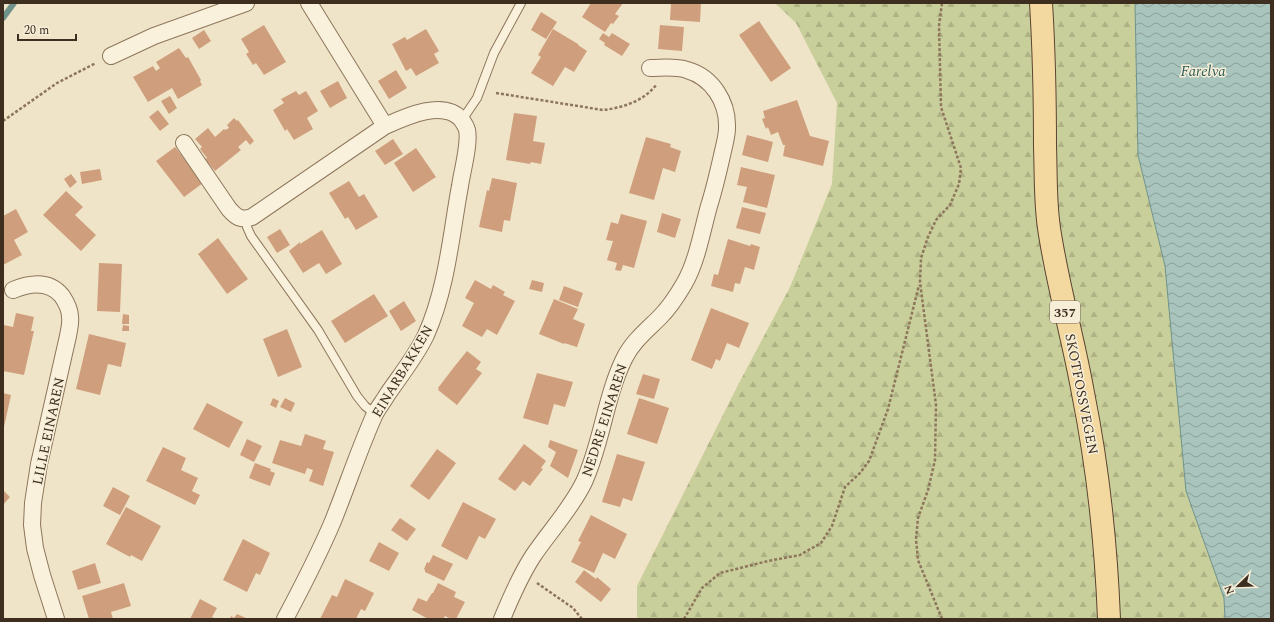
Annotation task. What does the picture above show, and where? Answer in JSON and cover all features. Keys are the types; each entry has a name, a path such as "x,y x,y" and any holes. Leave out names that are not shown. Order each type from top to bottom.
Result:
{"main road":[{"name":"SKOTFOSSVEGEN","path":"1041,3 1044,39 1048,226 1092,437 1101,501 1109,619"}],"street":[{"path":"111,56 154,36 246,3"},
{"path":"309,3 385,126"},
{"path":"650,68 670,68"},
{"name":"NEDRE EINAREN","path":"502,619 523,573 583,484 593,461 614,385 624,358 635,342 661,316 677,296 686,282 695,257 716,184 728,130 727,114 716,89 706,80 696,73 685,69 670,68"},
{"path":"184,143 229,209 241,219 247,219 385,126 406,116 430,111 442,111 451,112 462,120"},
{"name":"EINARBAKKEN","path":"285,619 332,523 375,414 425,336 438,302 444,278 465,157 467,130 462,120"},
{"name":"LILLE EINAREN","path":"13,290 24,285 47,285 58,291 67,303 70,317 68,336 39,464 33,503 32,525 35,548 56,619"}],"lane":[{"path":"462,120 477,98 494,53 521,3"},
{"path":"247,219 247,227 250,236 318,330 357,396 375,414"}],"path":[{"path":"942,3 940,26 941,107 960,168 959,184 950,205 936,220 921,258 920,282 936,405 935,460 928,490 918,518 916,539 918,560 942,619"},
{"path":"3,121 57,83 86,67 111,56"},
{"path":"496,93 603,110 615,109 650,93 670,68"},
{"path":"684,619 702,588 720,573 800,555 821,543 832,526 845,487 860,473 869,461 888,409 920,282"},
{"path":"523,573 573,608 582,619"}],"green space":[{"path":"775,3 1135,3 1138,155 1165,266 1176,375 1224,598 1225,619 640,619 637,617 637,586 739,383 790,287 832,184 837,103 796,23"}],"water":[{"name":"Farelva","path":"1135,3 1271,3 1271,619 1225,619 1224,598 1186,491 1165,266 1138,155"}],"building":[{"path":"591,3 623,3 615,14 619,16 613,24 611,23 605,32 582,17"},
{"path":"671,3 701,3 700,22 670,20"},
{"path":"541,12 557,22 546,39 531,30"},
{"path":"759,21 791,68 771,82 739,35"},
{"path":"264,25 286,62 264,75 256,63 253,65 246,54 249,52 241,39"},
{"path":"660,25 684,27 682,51 658,49"},
{"path":"426,29 439,51 434,54 439,63 416,76 411,68 406,71 392,44 405,37 407,40"},
{"path":"553,29 587,51 574,72 565,67 553,86 531,73 541,57 538,55"},
{"path":"204,30 211,41 199,49 192,38"},
{"path":"603,33 609,37 612,33 630,44 622,56 604,45 605,43 599,39"},
{"path":"179,48 186,58 188,57 201,80 202,85 178,99 172,88 148,102 133,77 153,66 156,71 160,68 156,62"},
{"path":"396,70 407,88 389,99 378,81"},
{"path":"338,81 347,98 330,108 320,91"},
{"path":"296,91 299,95 306,91 318,111 307,118 313,129 294,140 287,129 285,131 273,110 284,103 281,99"},
{"path":"170,96 177,108 169,114 161,101"},
{"path":"797,100 810,136 829,141 823,166 783,156 785,145 783,145 778,132 771,135 768,127 766,129 762,119 765,118 763,111"},
{"path":"158,110 169,124 160,131 149,117"},
{"path":"514,113 537,116 533,141 545,143 541,164 531,162 530,164 506,160"},
{"path":"234,118 237,121 238,120 254,141 250,145 246,140 238,147 241,150 215,171 205,159 207,158 200,149 202,147 195,139 208,128 215,137 224,129 229,128 227,125"},
{"path":"747,135 773,142 768,162 742,155"},
{"path":"646,137 671,144 670,147 681,151 675,172 663,168 654,200 629,193"},
{"path":"393,139 403,154 385,165 375,151"},
{"path":"175,147 203,183 184,197 156,161"},
{"path":"416,148 436,177 413,192 394,163"},
{"path":"741,167 775,175 767,208 743,202 747,187 737,185"},
{"path":"100,169 102,180 82,184 80,172"},
{"path":"71,174 77,182 70,188 64,179"},
{"path":"492,178 517,183 510,221 504,220 502,232 479,227 487,190 489,191"},
{"path":"349,181 359,197 364,194 378,217 356,230 348,217 345,219 329,193"},
{"path":"66,191 83,207 75,215 96,235 81,251 43,215"},
{"path":"742,207 766,213 760,234 736,228"},
{"path":"16,209 28,232 14,240 22,255 3,265 3,216"},
{"path":"662,213 681,219 675,238 657,232"},
{"path":"621,214 647,221 634,268 623,265 621,271 615,270 617,263 607,260 613,241 606,240 611,222 618,224"},
{"path":"280,229 290,245 277,253 267,237"},
{"path":"322,230 342,264 326,274 319,263 303,273 289,251 300,242 300,244"},
{"path":"218,238 248,279 227,294 198,254"},
{"path":"728,239 750,246 751,244 760,247 754,270 745,267 740,284 735,283 733,292 711,286 714,274 718,275"},
{"path":"99,263 122,264 120,312 97,311"},
{"path":"475,280 491,289 493,285 505,292 503,295 515,301 497,335 487,329 482,337 462,326 474,303 465,298"},
{"path":"532,280 544,283 542,292 529,289"},
{"path":"564,286 583,293 578,307 559,300"},
{"path":"374,294 388,316 345,343 331,321"},
{"path":"554,299 578,309 573,319 585,324 577,347 564,344 539,334"},
{"path":"404,301 416,321 401,331 389,311"},
{"path":"711,308 749,323 739,348 727,343 720,361 716,359 712,369 691,360"},
{"path":"16,313 34,317 31,331 34,331 24,375 3,371 4,325 13,327"},
{"path":"123,314 129,315 129,324 122,324"},
{"path":"123,325 129,326 129,331 122,331"},
{"path":"287,329 302,367 278,377 263,339"},
{"path":"89,334 126,343 121,367 108,364 100,395 76,389"},
{"path":"467,351 481,362 476,369 482,373 457,405 438,390 438,388"},
{"path":"537,373 573,382 565,407 554,404 548,425 523,418"},
{"path":"643,374 660,379 654,399 636,394"},
{"path":"3,393 11,395 4,427 3,427"},
{"path":"273,398 279,401 276,408 270,405"},
{"path":"285,398 295,403 291,412 280,407"},
{"path":"639,398 669,408 657,444 627,434"},
{"path":"207,403 243,422 229,448 193,429"},
{"path":"305,434 326,441 323,449 334,452 323,486 309,481 313,470 307,468 305,474 272,463 280,440 301,446"},
{"path":"247,439 262,446 254,462 240,455"},
{"path":"550,440 578,450 568,478 550,466 556,452 548,447"},
{"path":"524,444 546,461 541,468 543,469 530,486 523,481 515,491 498,479"},
{"path":"163,447 186,458 181,470 198,478 192,491 200,495 195,505 146,481"},
{"path":"437,449 456,463 429,500 410,486"},
{"path":"617,454 645,462 632,501 623,498 620,507 602,502"},
{"path":"255,463 271,469 270,471 275,473 270,486 249,478"},
{"path":"113,487 130,496 120,515 103,506"},
{"path":"3,490 10,497 3,505"},
{"path":"463,502 496,519 485,539 479,536 467,560 441,546"},
{"path":"126,507 161,526 142,561 131,555 130,557 106,544"},
{"path":"591,515 627,534 615,559 603,553 594,573 571,562 581,542 578,541"},
{"path":"400,518 416,529 407,541 391,530"},
{"path":"243,539 270,553 260,575 256,573 247,592 223,580"},
{"path":"379,542 399,553 389,571 369,561"},
{"path":"433,555 453,564 444,581 425,572 424,569 427,562 429,563"},
{"path":"95,563 101,583 78,590 72,571"},
{"path":"584,570 596,579 597,577 611,589 601,602 575,582"},
{"path":"345,579 374,593 365,611 361,609 356,619 320,619 332,595 337,597"},
{"path":"124,583 131,606 111,612 113,619 89,619 82,596"},
{"path":"438,583 456,592 454,597 465,602 456,619 451,619 445,616 443,619 428,619 412,610 418,598 428,602 427,601"},
{"path":"200,599 217,608 212,617 217,619 190,619"},
{"path":"237,614 248,619 230,619 231,616 234,618"}],"waterway":[{"path":"3,18 14,3"}]}
